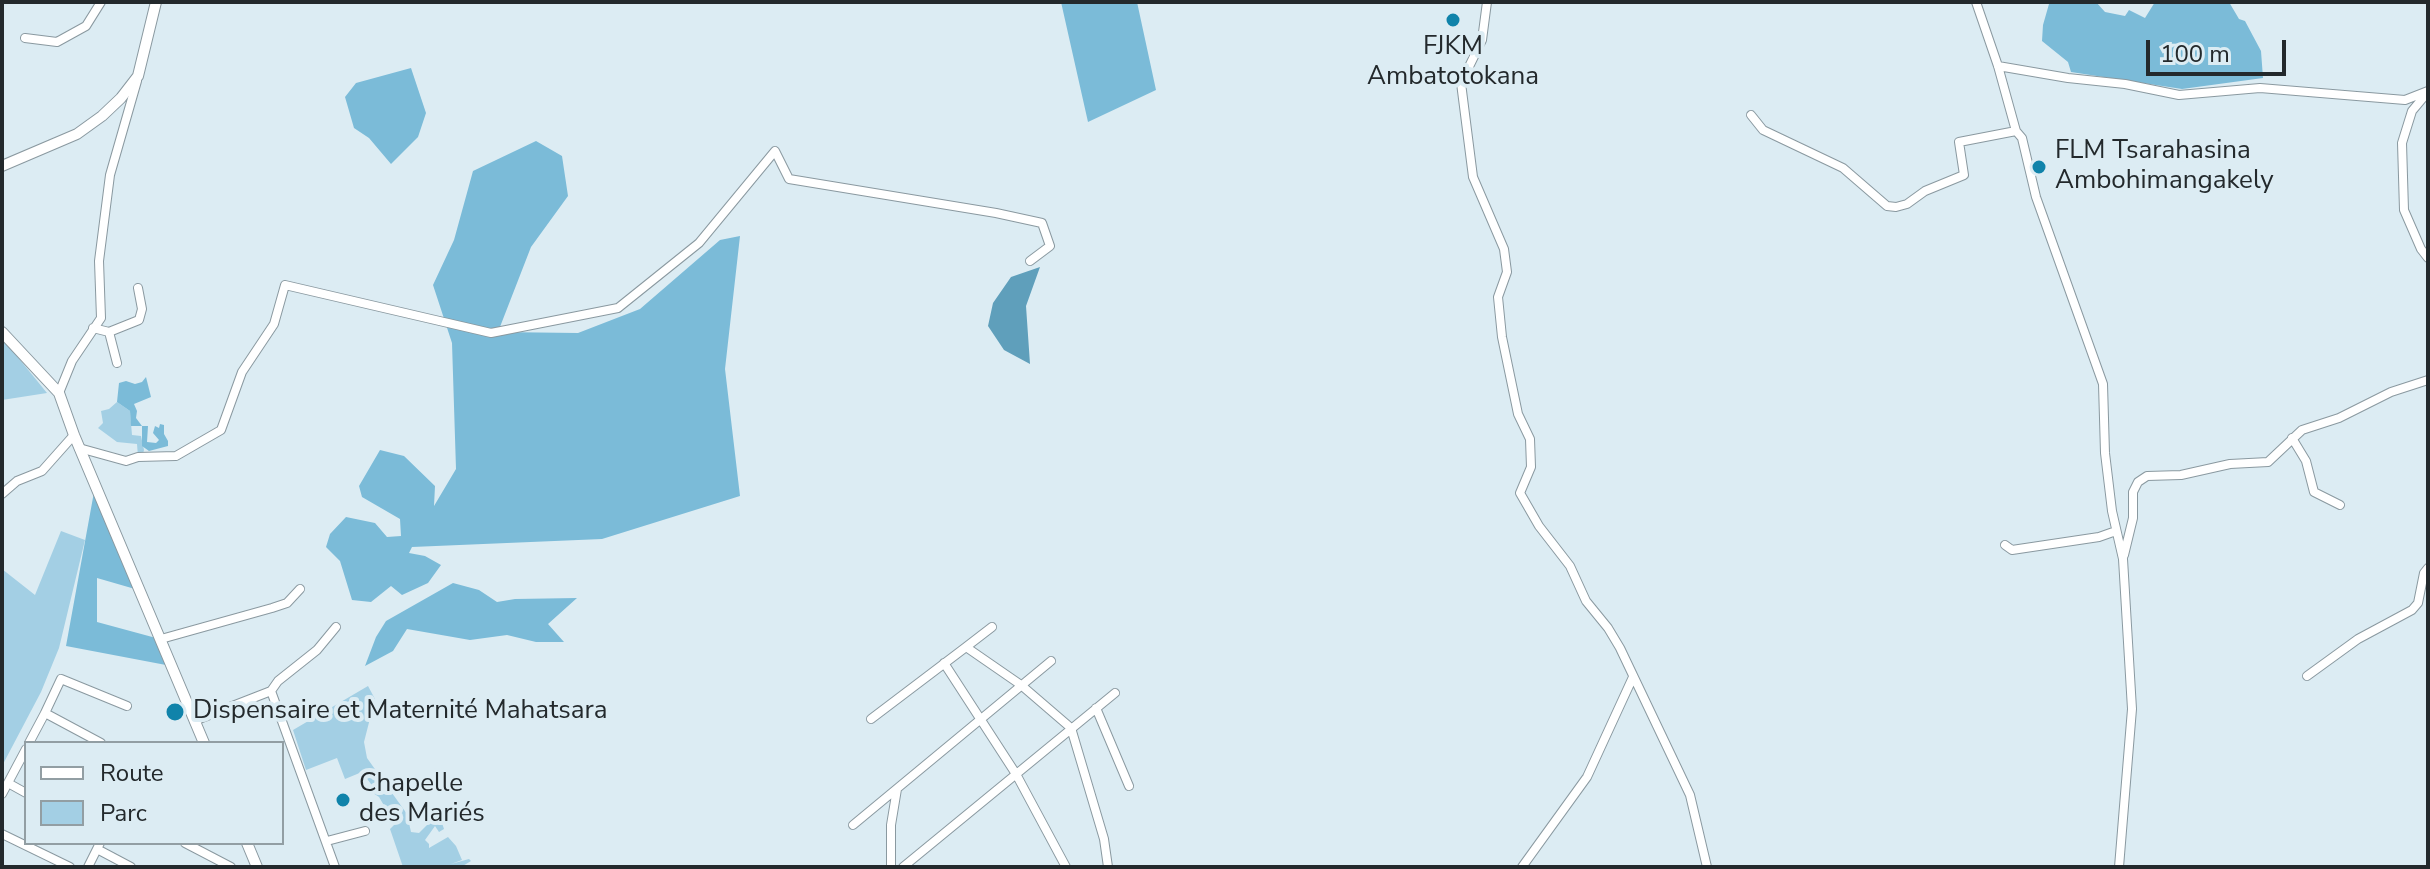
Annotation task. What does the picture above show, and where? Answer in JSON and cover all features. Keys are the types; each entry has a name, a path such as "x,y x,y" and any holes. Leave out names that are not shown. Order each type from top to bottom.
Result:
{"street":[{"path":"25,38 57,42 86,26 101,2"},
{"path":"59,393 72,361 101,318 99,261 110,175 156,2"},
{"path":"1487,2 1482,40 1461,83 1473,177 1504,249 1507,272 1498,297 1502,337 1518,414 1530,439 1531,467 1520,493 1539,526 1570,566 1586,601 1608,628 1633,677 1690,795 1707,867"},
{"path":"1976,2 2016,131 2022,138 2036,197 2103,384 2105,453 2123,559 2132,709 2119,867"},
{"path":"1998,66 2179,95 2260,88 2405,100 2428,92"},
{"path":"2,166 58,144 89,127 121,98 138,76"},
{"path":"2428,92 2412,111 2402,143 2404,210 2428,258"},
{"path":"1751,115 1763,130 1843,168 1887,206 1896,207 1964,175 1959,142 2016,131"},
{"path":"79,448 126,461 138,457 176,456 221,430 242,372 274,324 285,285 491,333 618,308 699,243 775,151 789,179 1042,223 1050,246 1030,261"},
{"path":"93,328 109,332 139,320 142,309 138,288"},
{"path":"2,332 59,393 79,448 203,741"},
{"path":"109,332 117,363"},
{"path":"2123,559 2133,518 2133,492 2138,482 2147,476 2181,475 2230,464 2268,462 2302,430 2339,418 2391,392 2428,380"},
{"path":"2,494 17,481 42,471 74,435"},
{"path":"2292,438 2306,461 2314,492 2340,505"},
{"path":"2005,545 2012,550 2021,549 2099,537 2116,531"},
{"path":"2307,676 2358,639 2412,610 2418,603 2419,590 2428,568"},
{"path":"161,639 282,604 300,589"},
{"path":"194,721 271,691 291,669 317,650 336,627"},
{"path":"871,719 992,627"},
{"path":"966,647 1021,685 1071,728 1104,839 1108,867"},
{"path":"853,825 1051,661"},
{"path":"944,663 1016,774 1066,867"},
{"path":"1522,867 1587,777 1633,677"},
{"path":"30,741 61,679 127,706"},
{"path":"271,691 335,867"},
{"path":"903,867 1115,693"},
{"path":"1096,708 1129,786"},
{"path":"45,713 97,741"},
{"path":"2,794 24,753"},
{"path":"8,783 24,792"},
{"path":"891,867 891,825 897,789"},
{"path":"327,841 365,831"},
{"path":"2,834 24,845"},
{"path":"25,845 70,867"},
{"path":"189,845 231,867"},
{"path":"248,845 257,867"},
{"path":"88,867 99,846 131,867"}],"green space":[{"path":"3,339 47,393 2,400"},
{"path":"117,402 130,411 132,435 141,436 142,458 138,457 137,444 117,442 98,428 103,423 101,411"},
{"path":"61,531 85,540 59,648 41,692 2,766 2,569 35,595"},
{"path":"368,686 375,699 364,742 367,758 407,814 411,832 419,833 427,825 426,815 435,805 436,809 440,807 446,819 441,820 444,829 439,832 435,826 425,840 429,848 448,837 462,860 451,864 471,861 461,867 403,867 390,829 395,824 362,772 345,779 337,758 306,770 293,730"}],"shaded area":[{"path":"1061,2 1137,2 1156,90 1088,122"},
{"path":"2096,2 2105,12 2125,16 2129,10 2145,18 2155,2 2229,2 2239,19 2245,21 2261,51 2263,78 2182,89 2071,72 2068,62 2042,41 2049,4"},
{"path":"411,68 426,113 418,137 391,164 369,138 354,128 345,97 356,83"},
{"path":"536,141 562,156 568,196 531,247 498,332 578,333 640,309 720,240 740,236 725,369 740,496 602,539 412,547 409,553 425,556 441,565 428,583 402,595 391,586 371,602 352,600 340,561 326,547 330,534 346,517 375,523 387,537 401,536 400,519 362,497 359,486 380,450 404,456 435,486 434,506 456,469 452,343 433,285 454,240 473,171"},
{"path":"1040,267 1026,306 1030,364 1004,350 988,326 993,303 1011,277"},
{"path":"146,377 151,397 134,404 136,418 142,426 131,426 130,411 117,402 119,383 126,381 135,384"},
{"path":"160,424 164,425 168,446 149,451 142,446 142,426 148,426 147,442 156,443 159,440 153,433 155,426 159,428"},
{"path":"94,492 135,589 97,578 97,622 156,638 166,665 66,646"},
{"path":"453,583 479,590 497,602 577,598 548,624 564,642 536,642 507,635 470,640 407,629 393,651 365,666 386,621"}],"place":[{"name":"FJKM Ambatotokana","path":"1453,20"},
{"name":"FLM Tsarahasina Ambohimangakely","path":"2039,167"},
{"name":"Dispensaire et Maternité Mahatsara","path":"175,712"},
{"name":"Chapelle des Mariés","path":"343,800"}]}
